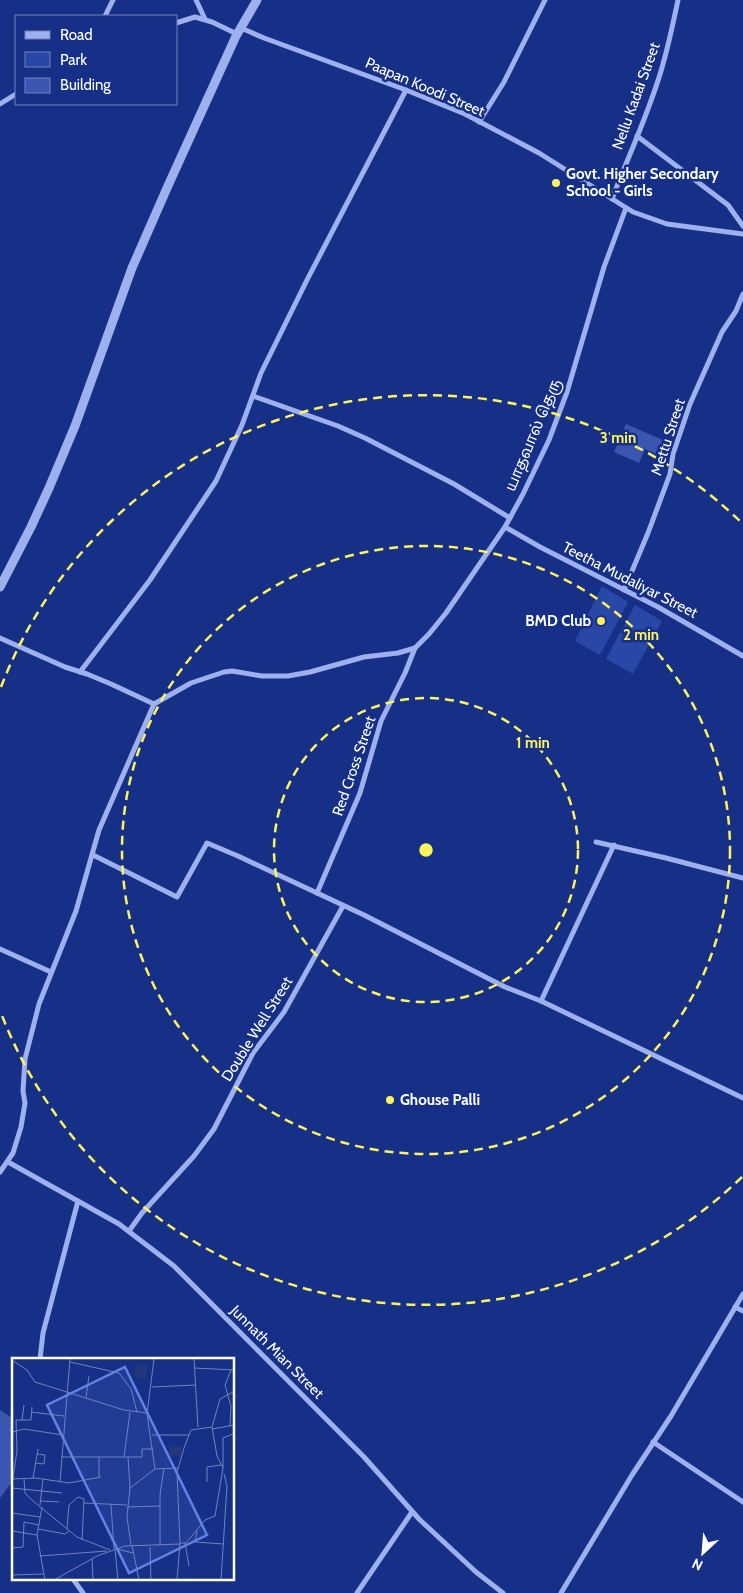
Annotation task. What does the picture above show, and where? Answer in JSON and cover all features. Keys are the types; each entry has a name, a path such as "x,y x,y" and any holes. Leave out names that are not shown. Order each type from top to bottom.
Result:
{"street":[{"path":"106,15 113,0"},
{"path":"196,0 205,20"},
{"path":"0,587 49,488 90,385 132,268 167,188 239,31 257,0"},
{"path":"479,122 504,82 545,0"},
{"name":"Nellu Kadai Street","path":"614,201 661,72 678,0"},
{"path":"178,22 195,16 205,20"},
{"name":"Paapan Koodi Street","path":"205,20 264,38 406,90 465,114 539,153 633,212 666,224 743,234"},
{"path":"80,672 150,580 216,481 242,425 261,373 406,90"},
{"path":"0,104 15,95"},
{"path":"637,136 728,205 743,226"},
{"name":"யாதவால் தெரு","path":"415,648 446,613 505,527 527,486 558,417 575,367 604,267 626,208"},
{"name":"Mettu Street","path":"624,590 670,474 673,454 690,404 722,332 736,310 743,294"},
{"path":"252,396 338,426 365,438 454,484 510,518"},
{"name":"Teetha Mudaliyar Street","path":"505,527 679,619 743,656"},
{"path":"0,638 65,667 112,684 154,704"},
{"path":"0,1172 8,1162 18,1141 25,1103 23,1091 24,1067 39,1004 76,911 99,830 132,750 154,704 191,683 224,672 232,671 262,676 288,676 364,657 415,648"},
{"name":"Red Cross Street","path":"317,893 360,793 381,722 415,648"},
{"path":"596,842 743,878"},
{"path":"93,855 177,897 207,843 404,933 505,987 541,1001 743,1098"},
{"path":"541,1001 614,846"},
{"name":"Double Well Street","path":"128,1231 194,1156 214,1129 253,1053 284,1012 343,906"},
{"path":"0,949 51,972"},
{"name":"Junnath Mian Street","path":"8,1162 128,1231 174,1266 364,1457 412,1512 476,1572 503,1593"},
{"path":"40,1358 43,1333 78,1201"},
{"path":"561,1593 743,1294"},
{"path":"735,1307 743,1311"},
{"path":"653,1442 743,1502"},
{"path":"357,1593 412,1512"},
{"path":"73,1580 83,1593"}],"green space":[{"name":"BMD Club","path":"602,586 628,602 600,655 575,641"},
{"path":"635,605 662,621 633,674 606,659"}],"building":[{"path":"626,424 672,444 668,459 645,449 639,463 614,452"},
{"path":"0,1410 12,1418 12,1482 0,1498"}],"place":[{"name":"Govt. Higher Secondary School - Girls","path":"556,183"},
{"name":"BMD Club","path":"601,621"},
{"name":"Ghouse Palli","path":"390,1100"}]}
